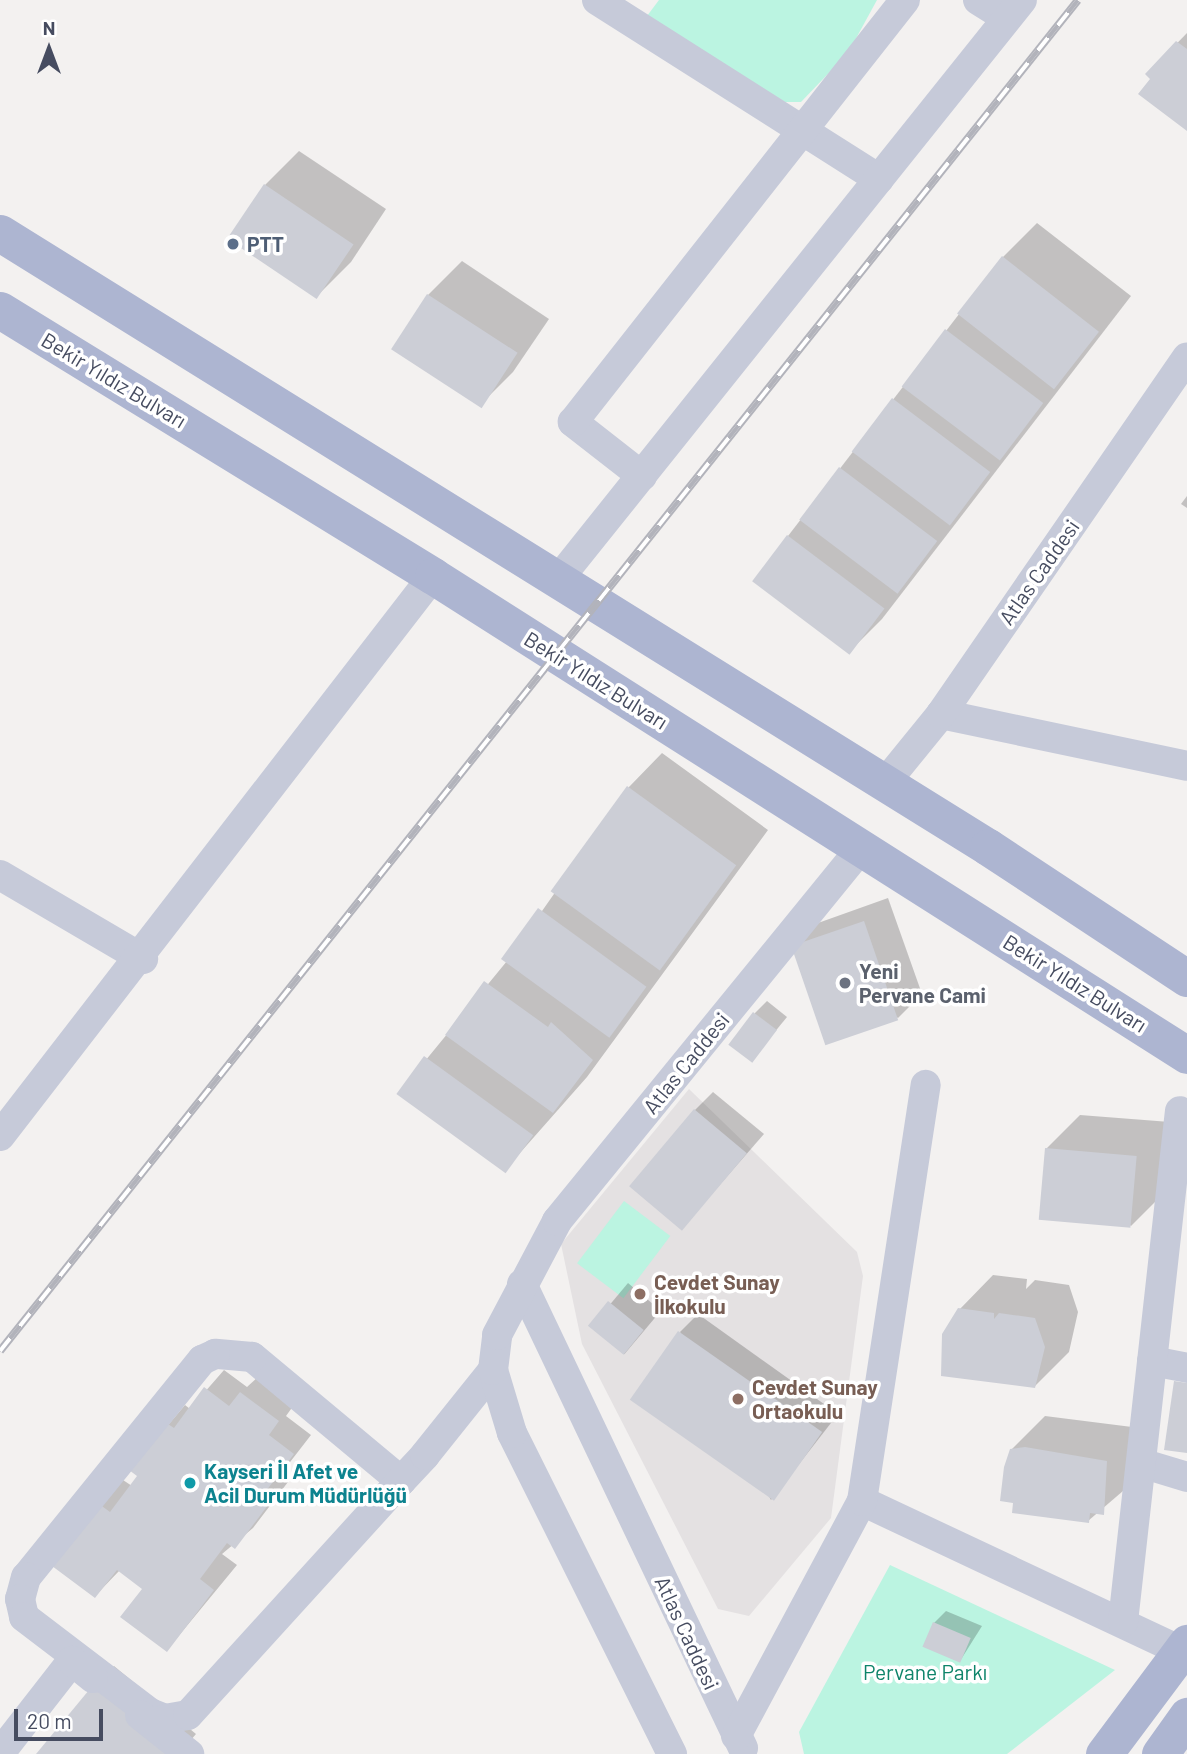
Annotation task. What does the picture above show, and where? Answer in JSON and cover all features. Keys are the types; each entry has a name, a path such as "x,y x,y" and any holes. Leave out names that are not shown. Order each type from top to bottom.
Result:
{"main road":[{"path":"0,233 886,783 1187,978"},
{"name":"Bekir Yıldız Bulvarı","path":"0,310 433,576 860,850 1187,1055"},
{"path":"1104,1754 1184,1647"},
{"path":"1160,1754 1187,1716"}],"street":[{"path":"597,0 879,179"},
{"path":"642,476 573,422 905,0"},
{"path":"557,581 1014,9 978,0"},
{"name":"Atlas Caddesi","path":"886,783 941,714 1187,358"},
{"path":"0,1136 143,959 433,576"},
{"path":"941,714 1187,766"},
{"name":"Atlas Caddesi","path":"672,1754 512,1433 493,1370 503,1317 557,1221 860,850"},
{"path":"0,875 143,959"},
{"path":"741,1745 862,1502 926,1085"},
{"path":"1123,1622 1180,1111"},
{"name":"Atlas Caddesi","path":"522,1284 741,1745"},
{"path":"401,1481 252,1357 215,1354 202,1360 26,1577 24,1617 150,1713 177,1719 188,1715 401,1481 493,1370"},
{"path":"1152,1361 1187,1368"},
{"path":"1141,1463 1187,1477"},
{"path":"862,1502 1123,1622 1184,1647"},
{"path":"0,1753 72,1661 189,1754"}],"shaded area":[{"name":"Cevdet Sunay Ortaokulu","path":"689,1089 857,1252 863,1276 831,1518 749,1616 718,1609 582,1344 561,1244"}],"green space":[{"path":"659,0 877,0 848,53 801,102 785,102 644,20"},
{"path":"624,1201 670,1236 623,1298 577,1263"},
{"name":"Pervane Parkı","path":"890,1565 1115,1670 1007,1754 804,1754 799,1732"}],"building":[{"path":"1176,41 1187,49 1187,131 1138,94 1150,79 1145,74"},
{"path":"264,184 354,244 317,299 227,239"},
{"path":"1002,256 1099,332 1054,389 957,314"},
{"path":"427,294 518,353 482,408 391,349"},
{"path":"945,329 1043,403 1000,461 902,387"},
{"path":"892,398 990,472 950,526 852,452"},
{"path":"839,467 937,541 898,594 799,520"},
{"path":"787,535 884,608 850,655 752,581"},
{"path":"627,786 736,865 660,971 551,891"},
{"path":"538,908 646,987 609,1038 501,959"},
{"name":"Yeni Pervane Cami","path":"864,921 898,1020 825,1045 791,946"},
{"path":"484,981 548,1027 551,1022 593,1060 553,1113 445,1035"},
{"path":"753,1012 777,1030 752,1063 728,1045"},
{"path":"424,1056 533,1135 506,1173 396,1094"},
{"path":"694,1109 747,1153 682,1231 629,1186"},
{"path":"1045,1148 1137,1156 1130,1228 1039,1220"},
{"path":"608,1301 644,1330 624,1355 588,1326"},
{"path":"958,1308 994,1313 994,1319 999,1313 1035,1318 1045,1347 1035,1388 941,1376 942,1334"},
{"path":"678,1331 822,1432 774,1501 630,1400"},
{"path":"1174,1381 1187,1383 1187,1453 1164,1450"},
{"path":"204,1387 229,1406 240,1392 279,1421 269,1435 294,1454 263,1495 271,1501 235,1549 227,1543 200,1579 214,1590 167,1652 120,1617 142,1589 117,1570 95,1598 48,1563 95,1501 110,1512 137,1476 129,1470 165,1422 174,1428"},
{"path":"1025,1447 1107,1461 1104,1515 1090,1513 1089,1523 1012,1513 1013,1503 1000,1501 1004,1467 1010,1449"},
{"path":"933,1622 971,1638 960,1663 922,1647"},
{"path":"94,1684 180,1754 36,1754"}],"railway":[{"path":"0,1351 1078,0"}],"place":[{"name":"PTT","path":"233,244"},
{"name":"Yeni Pervane Cami","path":"845,983"},
{"name":"Cevdet Sunay İlkokulu","path":"640,1294"},
{"name":"Cevdet Sunay Ortaokulu","path":"738,1399"},
{"name":"Kayseri İl Afet ve Acil Durum Müdürlüğü","path":"190,1483"}]}
